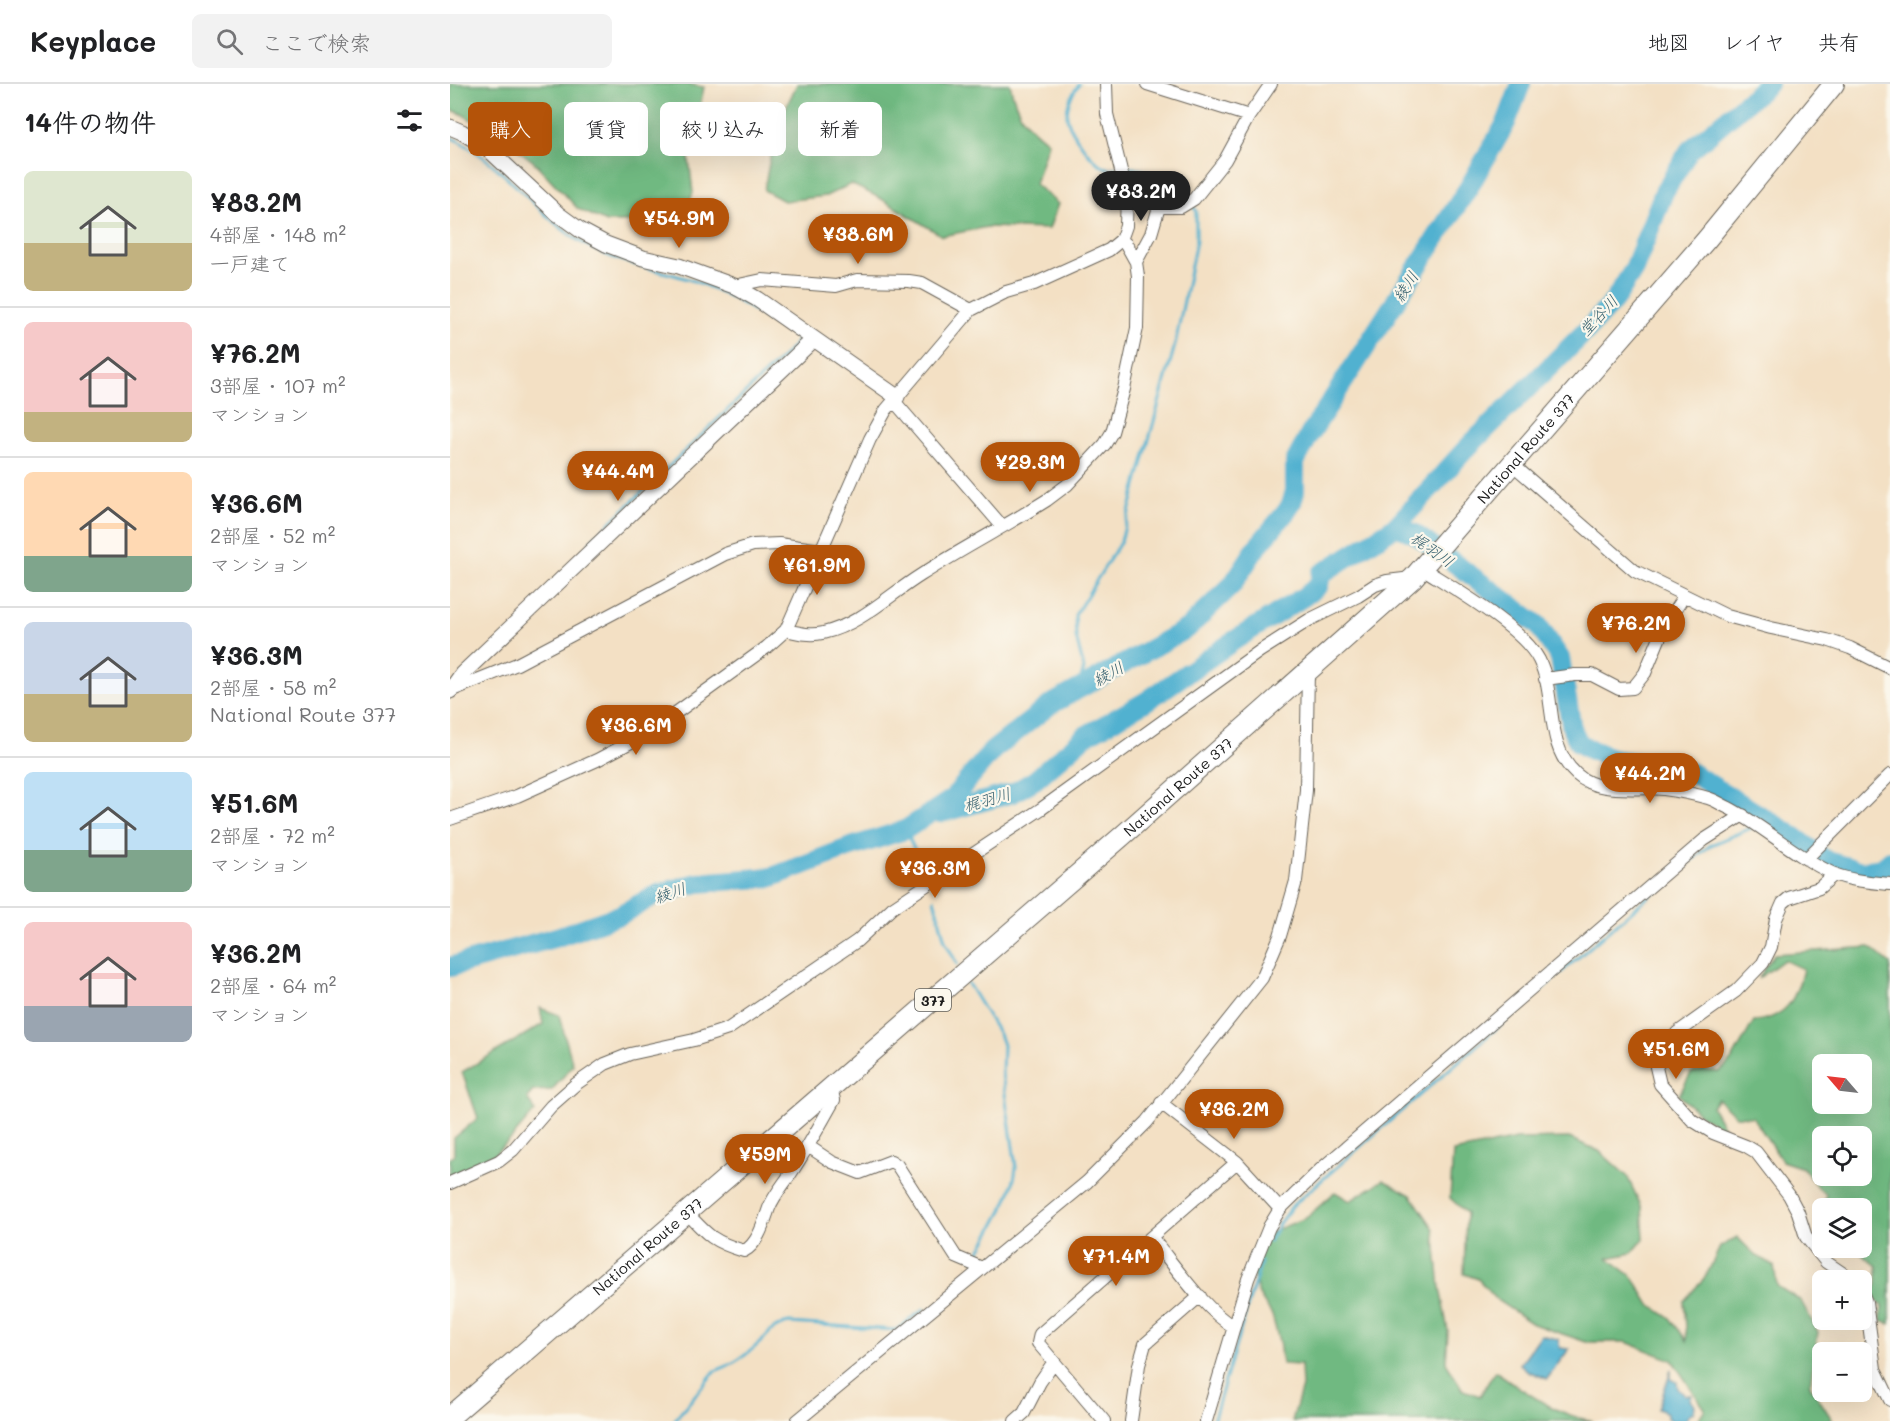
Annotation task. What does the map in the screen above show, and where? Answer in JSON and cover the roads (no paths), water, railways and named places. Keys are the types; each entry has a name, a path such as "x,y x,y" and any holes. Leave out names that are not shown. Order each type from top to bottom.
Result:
{"highway":[{"name":"National Route 377","path":"450,1417 1121,837 1427,562 1707,239 1834,84"}],"street":[{"path":"450,819 516,796 597,760 648,733 767,647 786,630 870,439 886,410 971,310 1006,292 1034,284 1109,250 1121,240 1126,226 1127,195 1107,114 1106,84"},
{"path":"1147,84 1249,116"},
{"path":"1136,262 1151,234 1159,207 1181,207 1194,199 1225,160 1249,116 1271,84"},
{"path":"450,127 486,147 558,214 580,230 606,244 643,258 679,266 734,286 814,339 896,399 1002,526"},
{"path":"786,630 807,635 822,633 871,611 941,563 1007,525 1067,485 1105,444 1112,432 1124,389 1137,328 1136,262 1126,244 1121,240"},
{"path":"734,286 762,280 836,285 857,280 909,281 922,283 971,310"},
{"path":"450,691 462,674 814,339"},
{"path":"1512,464 1635,571 1727,616 1827,640 1850,648 1890,668"},
{"path":"450,691 517,664 725,554 753,545 770,544 821,550"},
{"path":"450,1183 499,1161 513,1150 551,1106 576,1084 605,1064 630,1054 694,1040 728,1029 857,941 892,908 1041,809 1252,657 1309,620 1375,585 1427,562 1473,601 1518,634 1537,657 1549,678 1559,752 1576,774 1593,785 1663,789 1710,798 1743,815 1835,874 1865,882 1890,884"},
{"path":"1549,678 1592,675 1619,689 1633,688 1645,673 1664,627 1684,596"},
{"path":"797,1421 975,1266 1087,1182 1132,1137 1262,978 1280,936 1296,881 1306,790 1308,669"},
{"path":"1808,857 1890,775"},
{"path":"1206,1421 1248,1280 1269,1227 1280,1209 1330,1161 1704,840 1743,815"},
{"path":"1835,874 1819,888 1790,898 1783,903 1763,963 1736,991 1677,1033 1656,1067 1660,1084 1692,1119 1713,1133 1756,1152 1789,1195 1798,1212 1806,1236 1826,1262 1838,1270"},
{"path":"687,1213 710,1238 744,1251 750,1248 766,1220 777,1193 834,1101 831,1088"},
{"path":"1161,1103 1238,1162 1280,1209"},
{"path":"807,1146 832,1161 860,1173 891,1161 897,1165 956,1257 975,1266"},
{"path":"1104,1421 1038,1343 1040,1334 1238,1162"},
{"path":"1151,1237 1200,1296 1224,1321 1234,1327"},
{"path":"1131,1421 1139,1365 1145,1344 1200,1296"},
{"path":"1870,1330 1875,1369 1890,1400"},
{"path":"1015,1421 1024,1413 1053,1363"}],"water":[{"path":"1541,1335 1558,1339 1560,1348 1569,1349 1547,1379 1528,1371 1520,1364"},
{"path":"1671,1370 1671,1379 1677,1382 1678,1389 1686,1395 1692,1395 1690,1400 1695,1405 1694,1412 1689,1414 1685,1421 1672,1421 1667,1418 1667,1414 1662,1409 1658,1409"}],"waterway":[{"path":"1079,84 1068,106 1067,115 1071,129 1095,160 1107,168 1117,168"},
{"name":"綾川","path":"450,967 557,937 620,915 657,894 698,883 772,877 848,848 905,830 952,799 992,751 1050,705 1188,628 1232,585 1257,547 1287,511 1295,491 1295,462 1310,434 1469,187 1506,123 1521,84"},
{"name":"堂谷川","path":"940,813 1013,793 1035,780 1085,736 1145,702 1235,640 1305,596 1319,585 1321,574 1396,526 1465,450 1614,301 1634,269 1664,192 1689,151 1768,84"},
{"path":"450,137 487,160 551,219 586,245 621,260 717,290 751,308 798,339 792,348 590,542"},
{"path":"1123,168 1141,170 1158,177 1187,201"},
{"path":"1077,690 1084,669 1076,637 1075,615 1121,541 1175,345 1196,241 1196,211 1192,205"},
{"name":"梶羽川","path":"1396,526 1415,534 1538,625 1560,658 1572,729 1579,743 1616,760 1665,766 1692,773 1795,837 1827,861 1862,871 1883,868 1890,860"},
{"path":"1269,1242 1293,1205 1679,870 1711,845 1751,828"},
{"path":"905,830 928,877"},
{"path":"934,899 945,941 957,964"},
{"path":"967,982 999,1034 1003,1045 1002,1074 1016,1167 1006,1202 975,1260"},
{"path":"1213,1421 1261,1262"},
{"path":"674,1421 715,1371 746,1354 777,1327 789,1323 896,1330 924,1309"}]}
